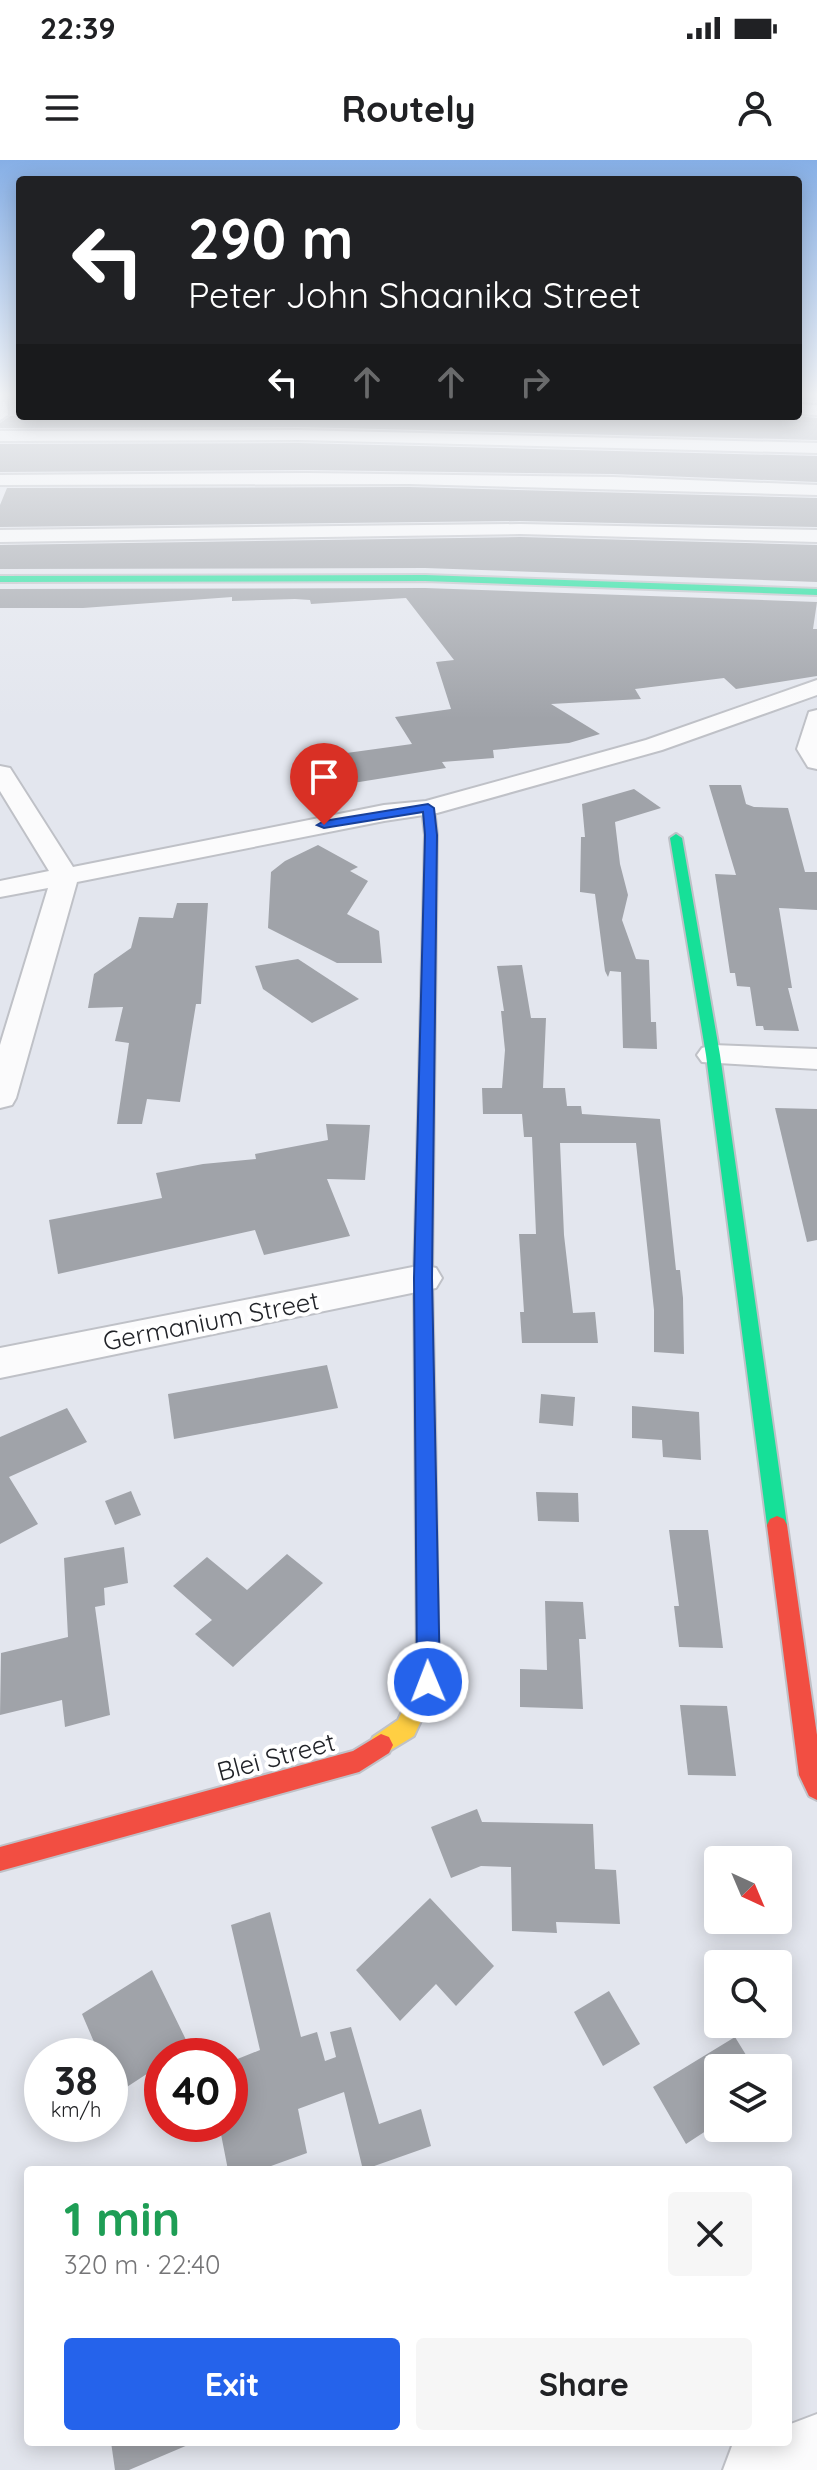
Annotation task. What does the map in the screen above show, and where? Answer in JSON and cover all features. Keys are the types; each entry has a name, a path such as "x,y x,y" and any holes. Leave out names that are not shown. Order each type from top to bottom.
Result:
{"street":[{"path":"0,536 520,529 817,536"},
{"path":"0,579 425,578 817,592"},
{"path":"0,889 384,813 428,808 654,745 817,687"},
{"path":"817,717 809,749 817,762"},
{"path":"0,1098 65,876 1,773"},
{"name":"Blei Street","path":"0,1859 359,1761 406,1728 428,1682 423,1278 431,835 428,808"},
{"path":"676,838 713,1055 811,1775 817,1788"},
{"path":"713,1055 817,1059"},
{"name":"Germanium Street","path":"0,1363 423,1278"},
{"path":"756,2470 817,2447"}],"building":[{"path":"817,504 817,527 520,521 0,527 0,505"},
{"path":"520,537 817,545 817,582 425,568 0,569 0,545"},
{"path":"425,588 817,602 813,629 817,629 817,676 736,689 724,678 635,689 641,699 551,704 600,734 569,743 493,750 494,758 442,762 446,768 353,783 332,755 412,744 395,717 451,709 436,662 454,660 406,598 311,604 310,600 295,599 232,601 232,597 83,608 0,608 0,589"},
{"path":"709,785 741,785 746,804 788,808 805,872 817,872 817,910 779,908 792,988 788,988 799,1031 764,1030 763,1026 756,1026 750,987 737,986 735,973 730,973 715,874 736,875"},
{"path":"634,789 661,808 615,822 620,864 628,895 622,920 636,959 649,960 651,1022 656,1022 657,1049 623,1048 621,972 610,971 608,977 595,894 580,892 581,837 585,837 582,804"},
{"path":"318,845 358,867 350,871 368,881 347,914 379,931 382,963 337,963 268,928 271,872 285,861"},
{"path":"177,903 208,903 201,1004 196,1004 180,1102 147,1099 142,1124 117,1124 129,1043 115,1041 123,1007 88,1008 94,974 131,948 139,917 173,918"},
{"path":"298,959 359,999 312,1023 263,989 255,966"},
{"path":"522,965 531,1018 546,1018 543,1088 565,1088 567,1106 581,1106 582,1114 660,1119 676,1270 680,1270 683,1298 684,1354 654,1352 654,1310 636,1143 560,1143 564,1235 573,1313 595,1312 598,1343 522,1343 520,1312 524,1312 519,1234 536,1234 532,1137 524,1137 522,1114 483,1114 482,1088 502,1088 505,1050 501,1011 504,1011 497,966"},
{"path":"775,1108 817,1109 817,1240 807,1242"},
{"path":"326,1124 370,1125 365,1180 327,1179 350,1236 264,1255 255,1230 58,1274 49,1220 162,1198 156,1173 256,1159 255,1154 328,1140"},
{"path":"327,1365 338,1408 174,1439 168,1394"},
{"path":"541,1394 575,1397 573,1426 539,1423"},
{"path":"632,1406 699,1412 701,1460 663,1457 662,1440 632,1438"},
{"path":"67,1408 87,1442 9,1477 38,1524 0,1544 0,1437"},
{"path":"131,1491 141,1515 115,1525 105,1501"},
{"path":"536,1492 578,1493 579,1522 538,1521"},
{"path":"669,1530 708,1530 723,1648 679,1647 674,1606 679,1606"},
{"path":"124,1547 128,1583 104,1588 105,1605 95,1607 110,1715 65,1727 62,1700 0,1715 1,1653 68,1637 64,1558"},
{"path":"287,1554 323,1583 233,1667 195,1634 212,1620 173,1586 207,1557 247,1590"},
{"path":"545,1601 583,1602 586,1639 579,1639 583,1709 520,1707 520,1669 547,1670"},
{"path":"680,1705 727,1706 736,1776 688,1775"},
{"path":"477,1809 482,1822 593,1824 595,1869 616,1870 620,1924 556,1922 557,1933 512,1931 511,1867 481,1866 451,1878 431,1827"},
{"path":"430,1898 494,1966 456,2006 436,1984 400,2021 356,1970"},
{"path":"270,1912 301,2037 317,2032 325,2061 336,2057 330,2032 351,2027 379,2124 421,2109 431,2146 374,2166 362,2166 344,2092 298,2109 307,2153 271,2166 227,2166 223,2142 248,2142 248,2055 260,2050 231,1925"},
{"path":"152,1970 185,2038 144,2038 144,2076 128,2086 128,2038 92,2038 82,2014"},
{"path":"609,1991 640,2044 603,2066 574,2012"},
{"path":"736,2038 745,2054 707,2054"},
{"path":"704,2056 704,2132 686,2144 653,2087"},
{"path":"112,2446 186,2446 129,2470 115,2470"}],"traffic: fast":[{"path":"0,579 425,578 817,592"},
{"path":"425,1421 423,1278 431,835 428,808"},
{"path":"676,838 713,1055 777,1525"}],"traffic: slow":[{"path":"381,1745 406,1728 428,1682 425,1421"}],"traffic: jam":[{"path":"777,1525 811,1775 817,1788"},
{"path":"0,1859 359,1761 381,1745"}],"route":[{"path":"324,825 428,808 431,835 423,1278 428,1682"}]}
